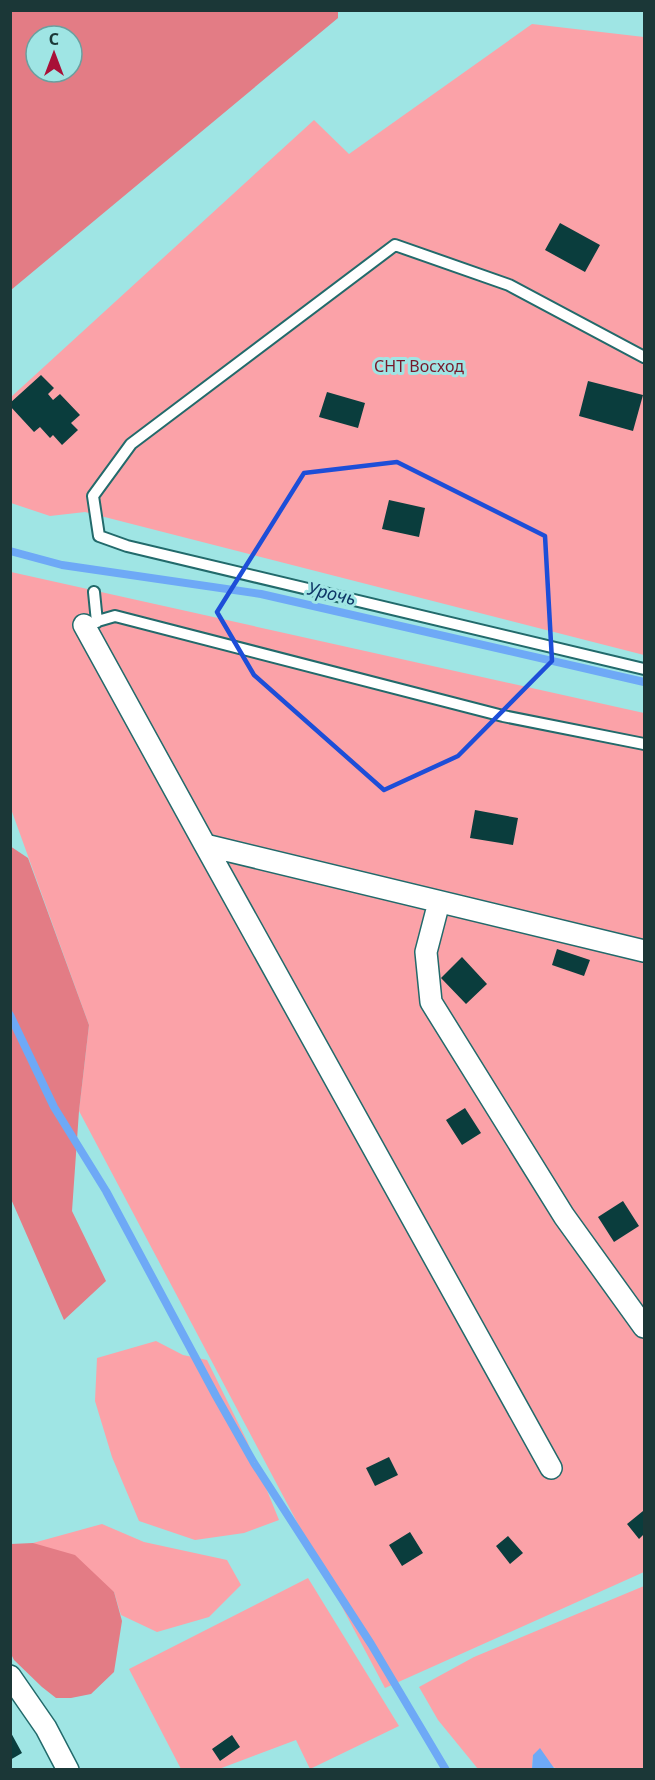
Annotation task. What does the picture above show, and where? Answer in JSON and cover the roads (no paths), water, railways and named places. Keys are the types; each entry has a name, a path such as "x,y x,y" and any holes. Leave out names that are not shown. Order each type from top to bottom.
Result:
{"street":[{"path":"90,623 205,845 551,1468"},
{"path":"205,845 645,951"},
{"path":"439,902 426,952 431,1002 564,1216 645,1327"},
{"path":"10,1676 46,1728 68,1770"}],"lane":[{"path":"645,357 509,285 395,245 131,444 93,496 99,536 127,546 645,669"},
{"path":"94,592 90,623 115,616 503,716 645,744"}],"water":[{"path":"540,1748 557,1769 532,1769 533,1755"}],"waterway":[{"name":"Урочь","path":"10,551 62,565 261,594 644,682"},
{"path":"10,1015 54,1107 106,1191 254,1463 371,1644 446,1770"}],"park label":[{"name":"СНТ Восход","path":"419,366"}]}
